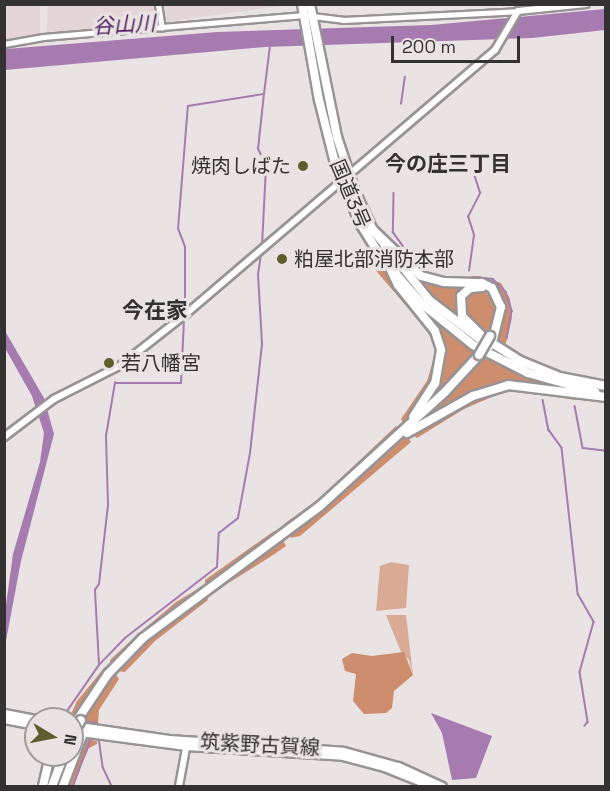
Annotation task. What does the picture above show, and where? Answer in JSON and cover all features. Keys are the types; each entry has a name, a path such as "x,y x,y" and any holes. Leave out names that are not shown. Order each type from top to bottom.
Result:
{"highway":[{"name":"国道3号","path":"303,4 309,19 315,53 319,100 341,182 361,225 390,268 434,315 482,350 528,374 606,395"},
{"name":"国道3号","path":"309,19 310,4"},
{"name":"国道3号","path":"315,53 349,176 373,230 404,273 440,310 476,338 522,362 575,381 606,386"},
{"path":"84,718 108,674 143,638 319,507 402,435 480,356 492,337 501,307 492,288 421,276 373,230"},
{"path":"390,268 398,285 435,331 442,357 435,383 402,435"},
{"path":"492,337 498,315 495,298 487,289 470,288 459,304 466,324 522,362"},
{"path":"402,435 473,396 508,385 606,395"},
{"path":"43,786 48,767"},
{"path":"51,786 58,767"},
{"path":"63,786 68,767"}],"main road":[{"path":"4,437 47,405 127,362 349,176 502,42 517,15 586,4"},
{"path":"4,713 24,717"},
{"path":"4,719 24,723"},
{"name":"筑紫野古賀線","path":"84,726 186,744 343,756 384,767 431,786"},
{"path":"179,786 186,744"},
{"name":"筑紫野古賀線","path":"186,744 343,751 398,766 442,786"}],"street":[{"path":"158,4 162,27"},
{"path":"4,44 162,27 309,19 517,15"}],"shaded area":[{"path":"5,4 40,5 40,35 5,41"},
{"path":"162,4 297,4 165,22 162,5"},
{"path":"48,5 153,5 157,24 47,32"},
{"path":"605,9 605,30 532,38 265,47 5,70 6,49 217,32 431,25"},
{"path":"373,257 436,337 440,365 424,399 404,425 401,419 427,381 436,351 428,331 377,272 371,263"},
{"path":"404,265 415,274 471,284 458,299 463,322 430,297"},
{"path":"479,276 501,283 510,299 512,318 505,347 494,341 504,314 498,291 447,278"},
{"path":"471,290 484,290 494,302 496,312 487,337 473,327 461,309"},
{"path":"427,316 477,354 418,416 440,376 443,362"},
{"path":"5,331 44,398 54,434 21,561 5,646 5,612 13,554 40,462 44,433 32,396 5,348"},
{"path":"484,358 547,385 513,383 424,419"},
{"path":"511,386 575,397 575,400 510,389 464,409 417,438 411,433 455,407"},
{"path":"396,426 401,429 387,445 286,530 284,524 319,499"},
{"path":"407,436 411,442 300,536 291,538 290,535"},
{"path":"274,531 280,535 205,587 205,580"},
{"path":"283,540 286,546 211,594"},
{"path":"391,562 409,565 406,608 376,611 380,566"},
{"path":"201,587 202,589 111,666 110,660 136,636 176,602"},
{"path":"206,595 208,600 155,641 125,672 117,671 166,624"},
{"path":"386,615 406,615 413,675 409,660 401,652"},
{"path":"404,652 413,675 394,691 392,708 386,713 364,714 353,701 356,674 345,671 342,659 352,653 372,656"},
{"path":"105,667 111,670 84,707 74,707"},
{"path":"115,673 119,679 99,710 98,725 84,720"},
{"path":"431,713 492,736 476,778 452,780 442,733"},
{"path":"88,739 97,741 97,744 89,748 84,759 84,747"},
{"path":"74,767 80,767 72,786 65,786"}],"waterway":[{"path":"185,312 185,247 178,229 188,106 264,94 270,46"},
{"path":"401,104 405,77"},
{"path":"262,246 266,166 258,149 264,94"},
{"path":"469,271 474,235 468,217 480,193 473,172"},
{"path":"394,193 393,232 409,254"},
{"path":"99,665 125,638 217,567 219,533 238,518 250,453 262,344 258,275 261,253"},
{"path":"472,277 493,279 506,292 512,311 507,339"},
{"path":"70,707 99,665 95,590 99,584 108,505 106,436 115,383 181,383 184,319"},
{"path":"543,400 549,430 562,448 578,594 594,622 580,672 588,722 585,726"},
{"path":"575,406 583,448 606,451"},
{"path":"84,721 97,723"},
{"path":"73,786 91,738"},
{"path":"99,738 103,767 112,786"}],"place":[{"name":"焼肉しばた","path":"303,166"},
{"name":"粕屋北部消防本部","path":"282,259"},
{"name":"若八幡宮","path":"109,363"}],"district":[{"name":"今の庄三丁目","path":"448,164"},
{"name":"今在家","path":"155,311"}],"water label":[{"name":"谷山川","path":"124,25"}]}
